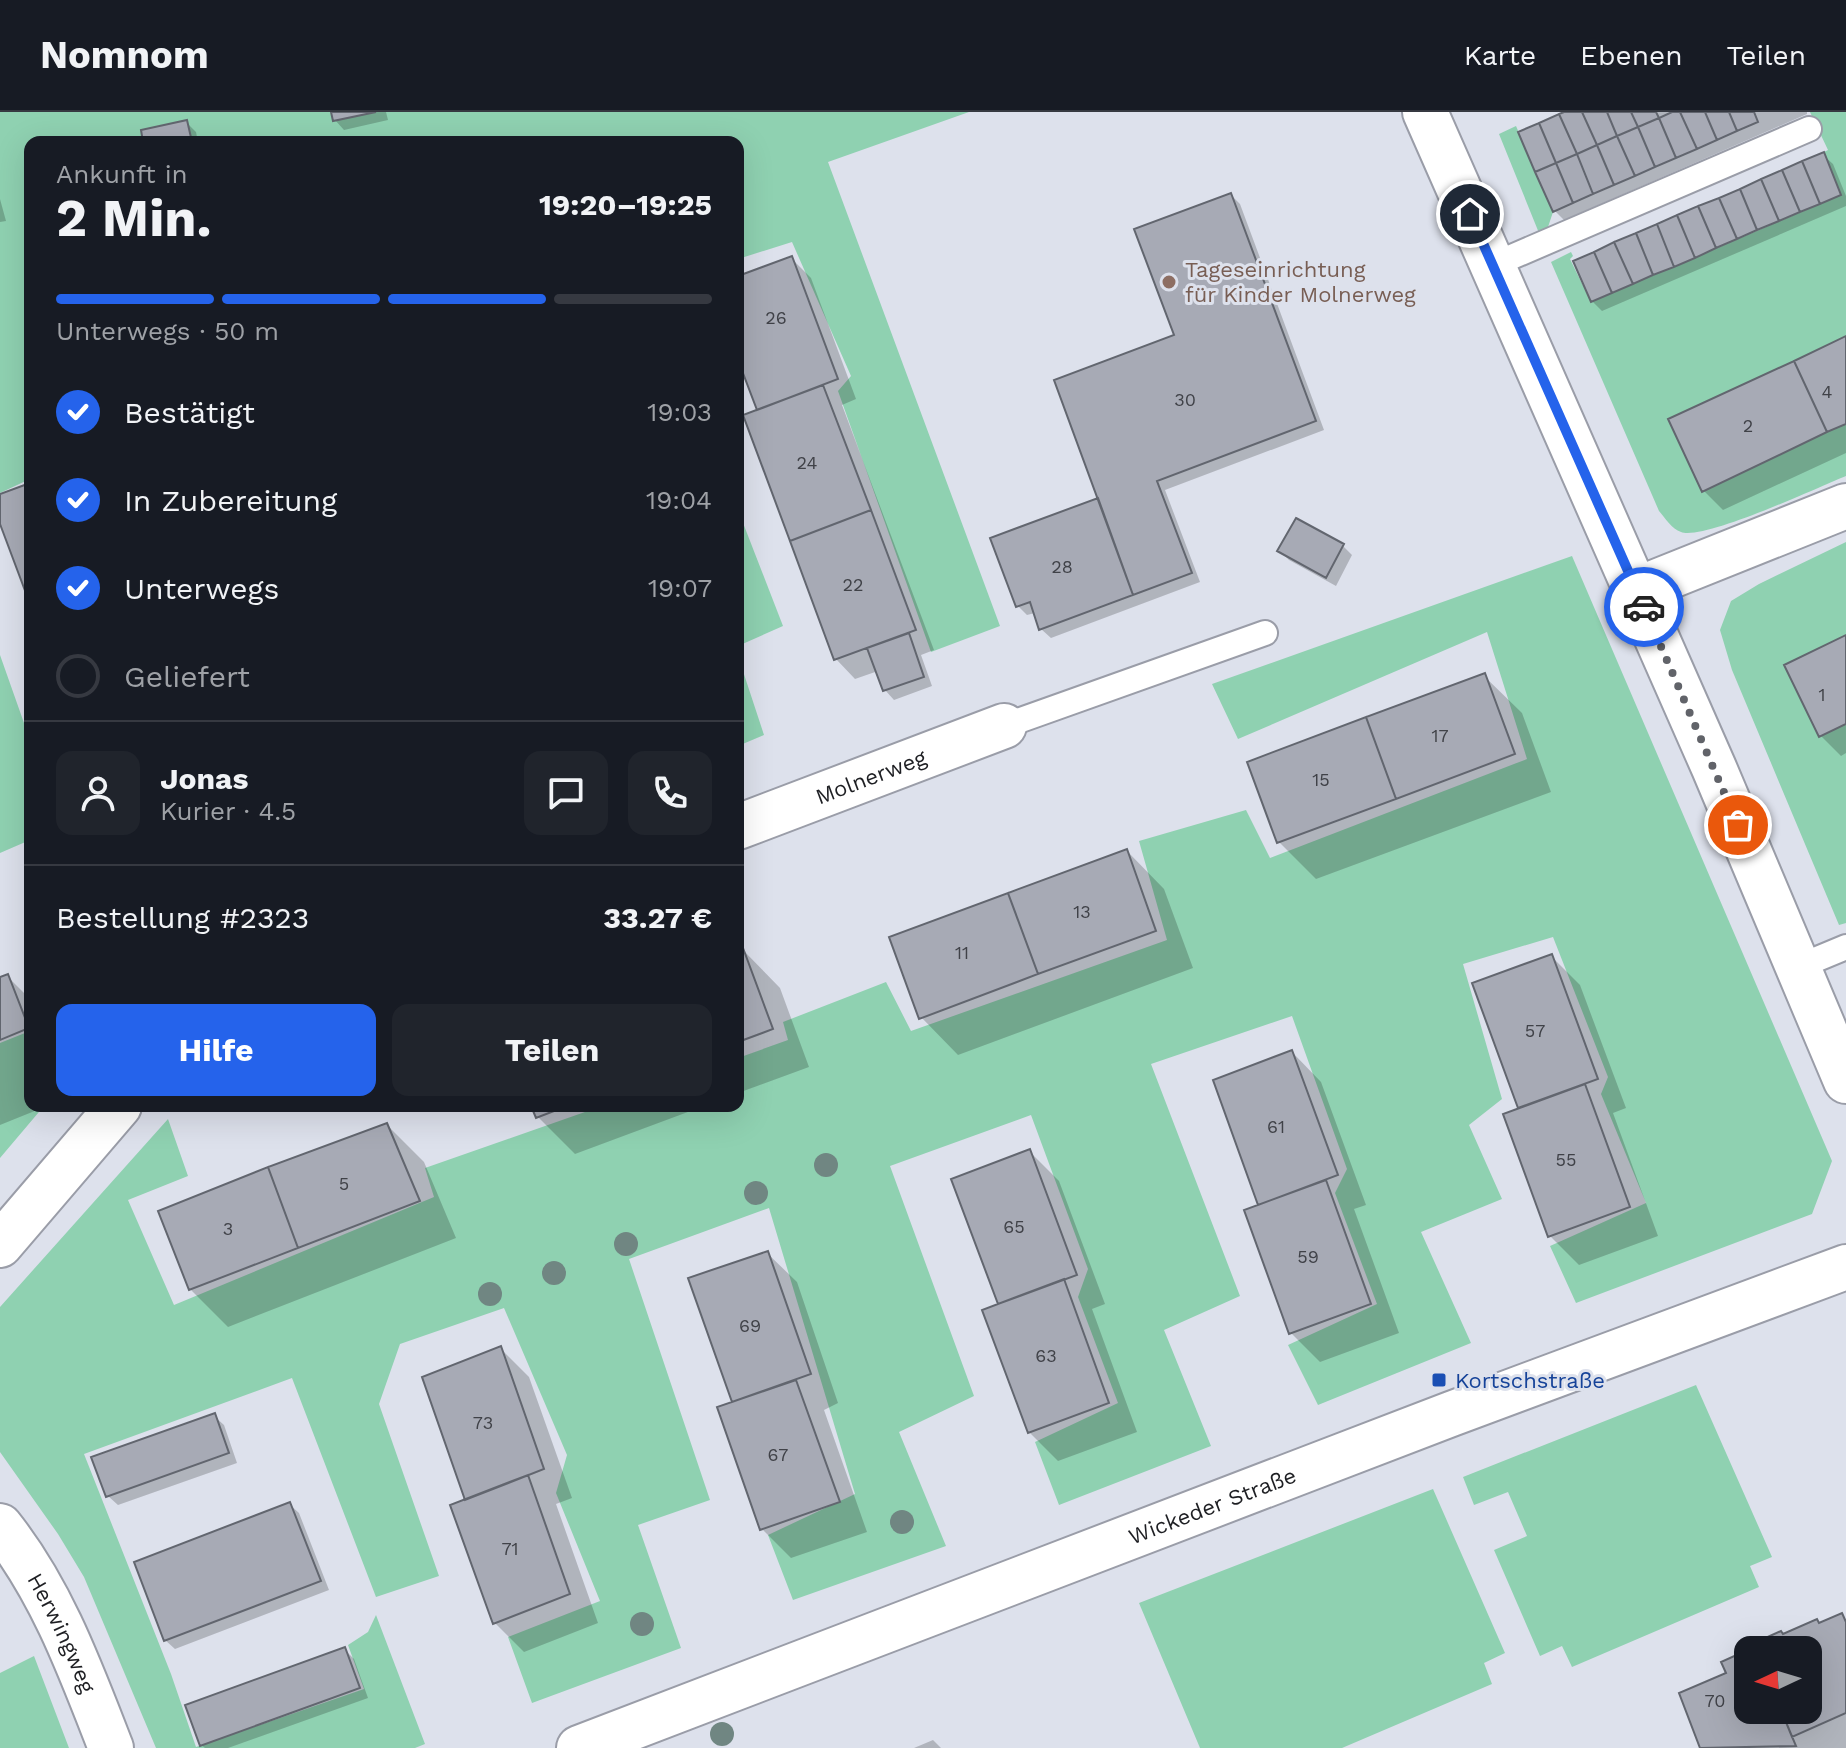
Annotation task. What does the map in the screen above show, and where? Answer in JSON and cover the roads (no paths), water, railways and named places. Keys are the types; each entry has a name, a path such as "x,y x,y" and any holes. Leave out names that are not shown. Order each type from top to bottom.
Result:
{"street":[{"path":"1426,112 1845,1076"},
{"path":"1636,590 1846,506"},
{"name":"Molnerweg","path":"744,825 1004,726"},
{"path":"0,1245 114,1112"},
{"name":"Wickeder Straße","path":"579,1748 1451,1414 1846,1267"},
{"name":"Herwingweg","path":"0,1526 26,1558 73,1650 111,1748"}],"lane":[{"path":"1493,265 1809,129"},
{"path":"1004,726 1265,633"},
{"path":"1798,967 1846,947"}],"place":[{"name":"Tageseinrichtung für Kinder Molnerweg","path":"1169,282"},
{"name":"Kortschstraße","path":"1439,1380"}]}
